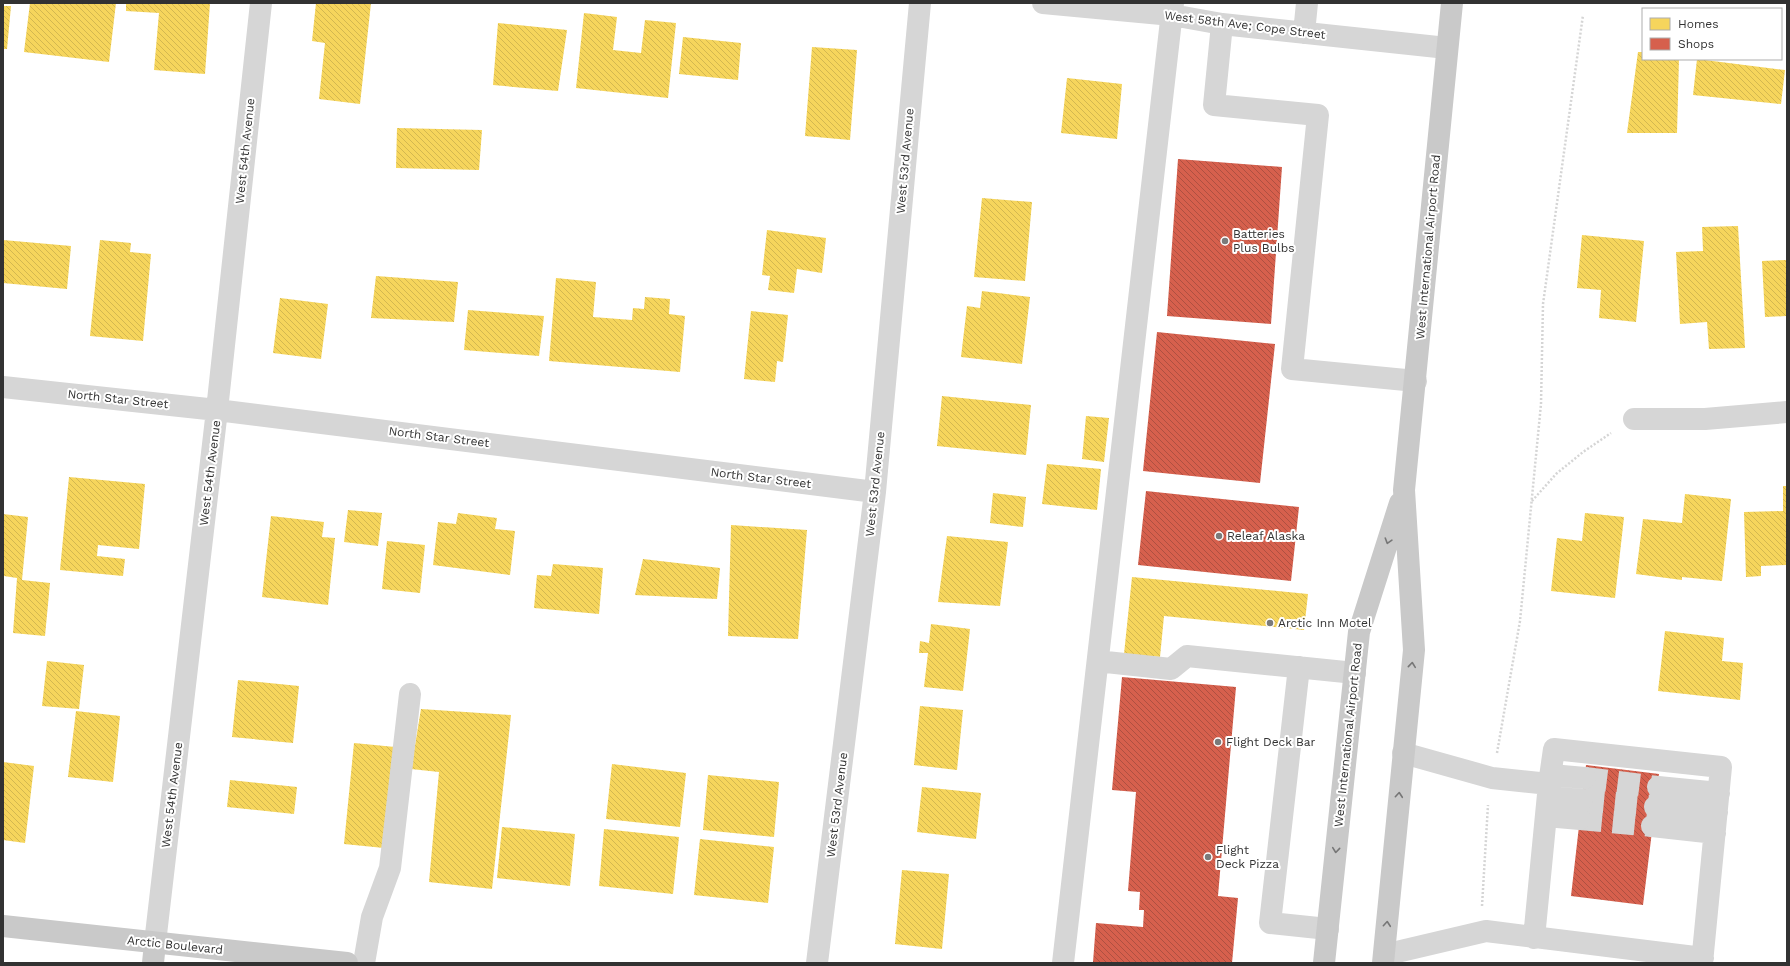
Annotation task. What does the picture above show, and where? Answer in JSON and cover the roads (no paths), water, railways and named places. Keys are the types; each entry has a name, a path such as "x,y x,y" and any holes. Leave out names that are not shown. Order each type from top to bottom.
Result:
{"main road":[{"name":"West International Airport Road","path":"1383,959 1414,650 1404,490 1416,381 1452,3"},
{"name":"West International Airport Road","path":"1324,963 1359,632 1404,490"},
{"name":"Arctic Boulevard","path":"3,926 154,953 347,963"}],"street":[{"name":"West 54th Avenue","path":"154,953 217,410 260,3"},
{"name":"West 53rd Avenue","path":"817,963 875,492 920,3"},
{"name":"West 58th Ave; Cope Street","path":"1043,3 1172,9 1222,24 1447,48"},
{"path":"1304,33 1307,3"},
{"path":"1063,963 1172,9"},
{"path":"1222,24 1214,105 1318,116 1292,369 1416,381"},
{"name":"North Star Street","path":"3,387 217,410 875,492"},
{"path":"1634,419 1705,419 1787,412"},
{"path":"1106,662 1171,669 1187,656 1355,673"},
{"path":"1298,667 1270,923 1328,929"},
{"path":"364,963 372,917 390,868 410,694"},
{"path":"1383,959 1486,931 1534,938 1703,961 1722,767 1554,749 1534,938"},
{"path":"1403,753 1549,793 1581,810"},
{"path":"1549,793 1585,778"},
{"path":"1717,813 1655,807 1717,813"}],"tunnel":[{"path":"1585,778 1658,787"},
{"path":"1582,800 1655,807"},
{"path":"1580,819 1652,826"}],"place":[{"name":"Batteries Plus Bulbs","path":"1225,241"},
{"name":"Releaf Alaska","path":"1219,536"},
{"name":"Arctic Inn Motel","path":"1270,623"},
{"name":"Flight Deck Bar","path":"1218,742"},
{"name":"Flight Deck Pizza","path":"1208,857"}]}
